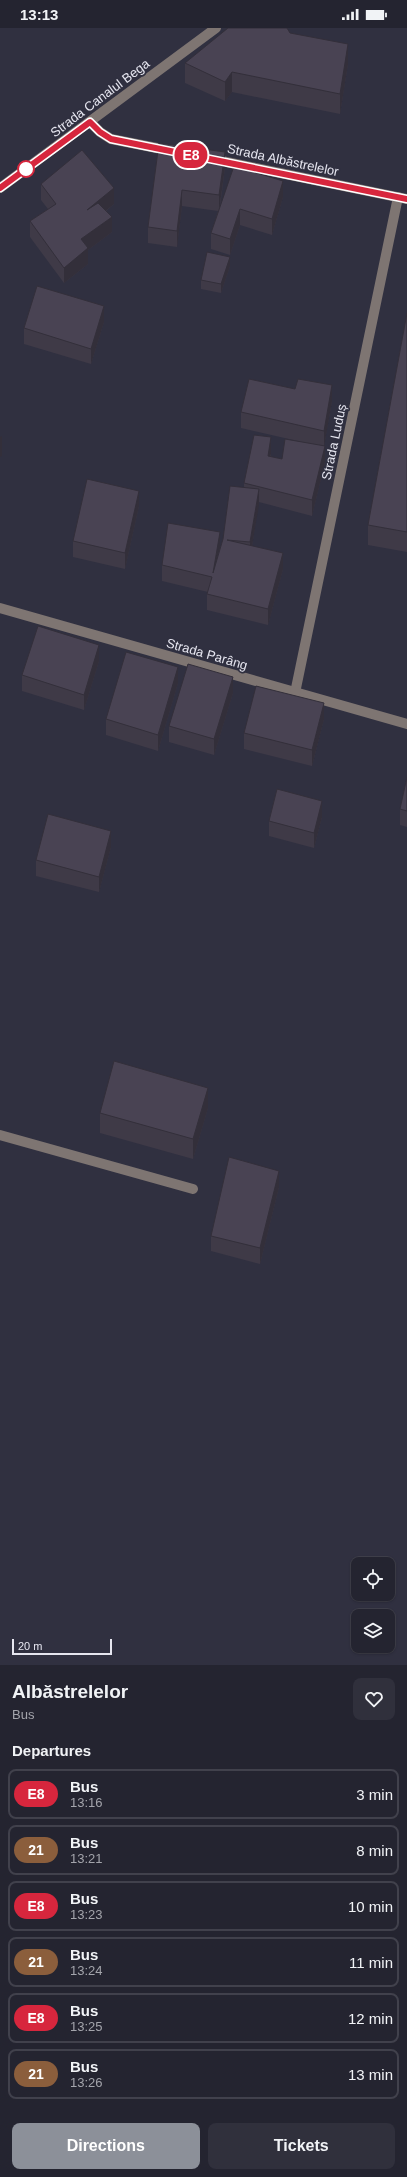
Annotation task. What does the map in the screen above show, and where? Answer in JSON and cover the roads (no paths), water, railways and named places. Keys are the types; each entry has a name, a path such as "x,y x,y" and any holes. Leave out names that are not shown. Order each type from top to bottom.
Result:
{"street":[{"name":"Strada Canalul Bega","path":"0,188 216,28"},
{"path":"90,122 100,132 111,139 183,153"},
{"name":"Strada Albăstrelelor","path":"198,156 403,198"},
{"name":"Strada Luduș","path":"295,693 403,198"},
{"name":"Strada Parâng","path":"0,608 407,724"},
{"path":"0,1135 192,1189"}]}
